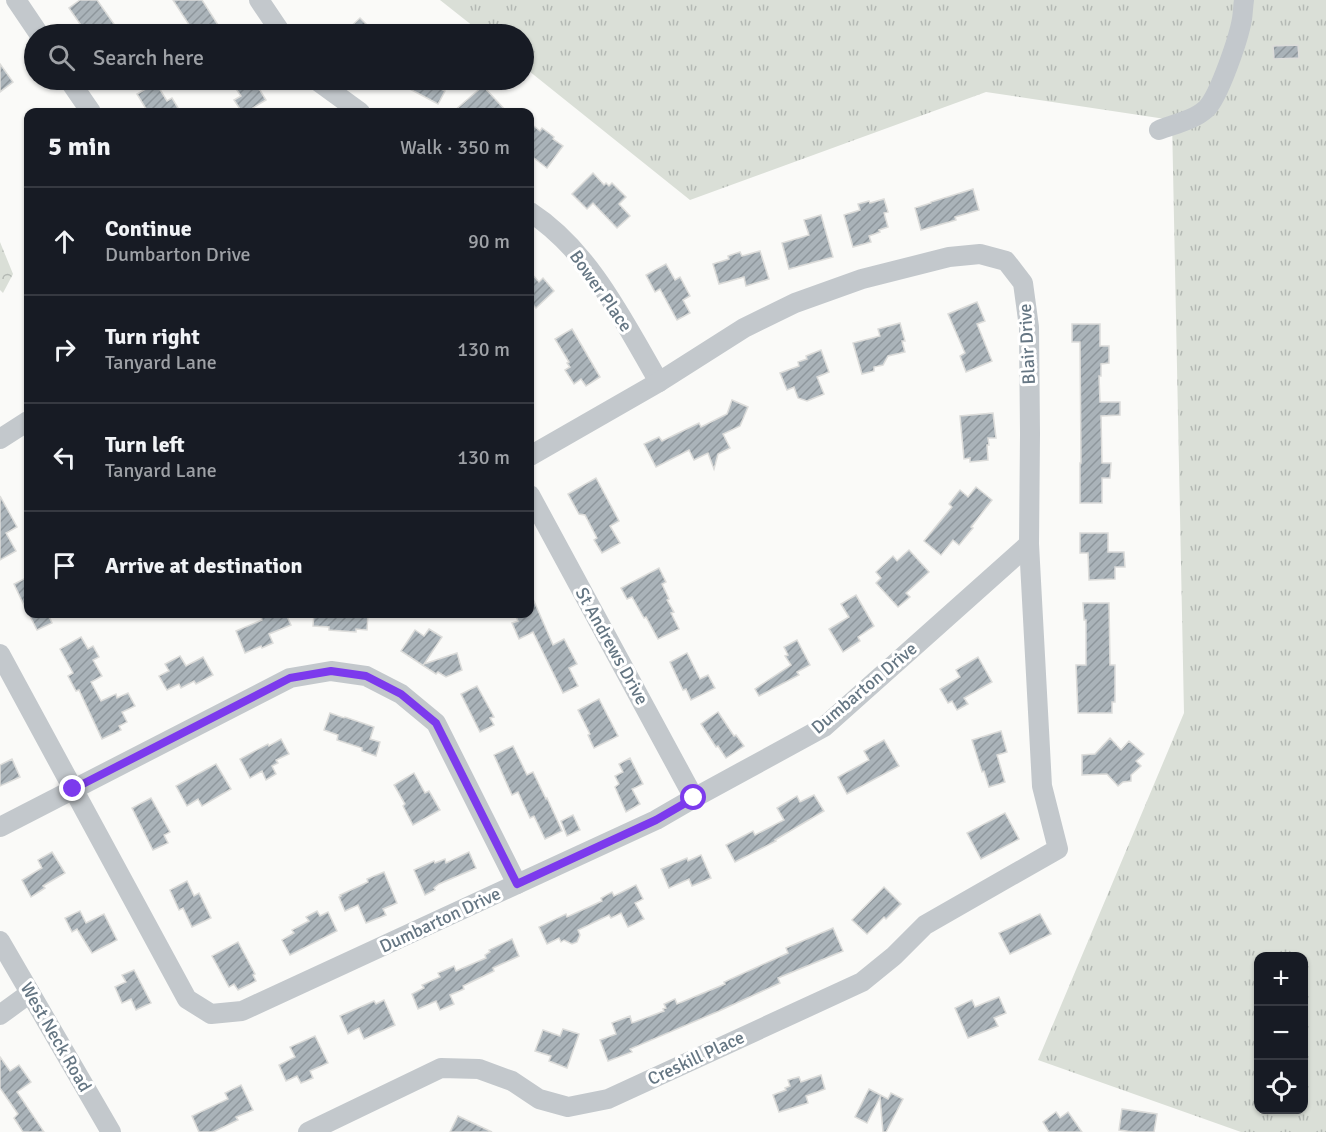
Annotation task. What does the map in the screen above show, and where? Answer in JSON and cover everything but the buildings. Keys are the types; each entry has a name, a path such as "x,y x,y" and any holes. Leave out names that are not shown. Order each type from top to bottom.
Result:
{"street":[{"path":"16,0 32,24"},
{"path":"258,0 275,24"},
{"path":"1159,130 1193,117 1206,109 1214,99 1232,55 1242,18 1244,0"},
{"path":"76,90 88,108"},
{"path":"330,90 354,108"},
{"name":"Bower Place","path":"534,215 562,238 585,265 612,302 659,382"},
{"name":"Blair Drive","path":"534,454 659,382 744,328 795,303 862,279 949,257 980,254 1006,261 1023,283 1029,327 1029,544 1041,786 1058,849"},
{"path":"0,439 24,424"},
{"name":"St Andrews Drive","path":"534,502 694,798"},
{"name":"Dumbarton Drive","path":"0,654 187,999 211,1014 242,1011 656,820 824,727 1029,544"},
{"path":"0,827 290,678 331,671 366,676 401,694 436,723 517,884"},
{"name":"Creskill Place","path":"308,1132 441,1068 479,1069 512,1081 538,1099 568,1107 608,1098 861,982 894,956 925,925 1058,849"},
{"name":"West Neck Road","path":"0,941 111,1132"},
{"path":"0,1015 30,993"}],"green space":[{"path":"440,0 1326,0 1326,1132 1241,1132 1038,1060 1184,713 1172,120 986,92 690,200 534,75 534,24 470,24"},
{"path":"0,242 13,274 3,293 0,290"}],"route":[{"path":"73,789 290,678 331,671 366,676 401,694 436,723 517,884 656,820 694,798"}]}
